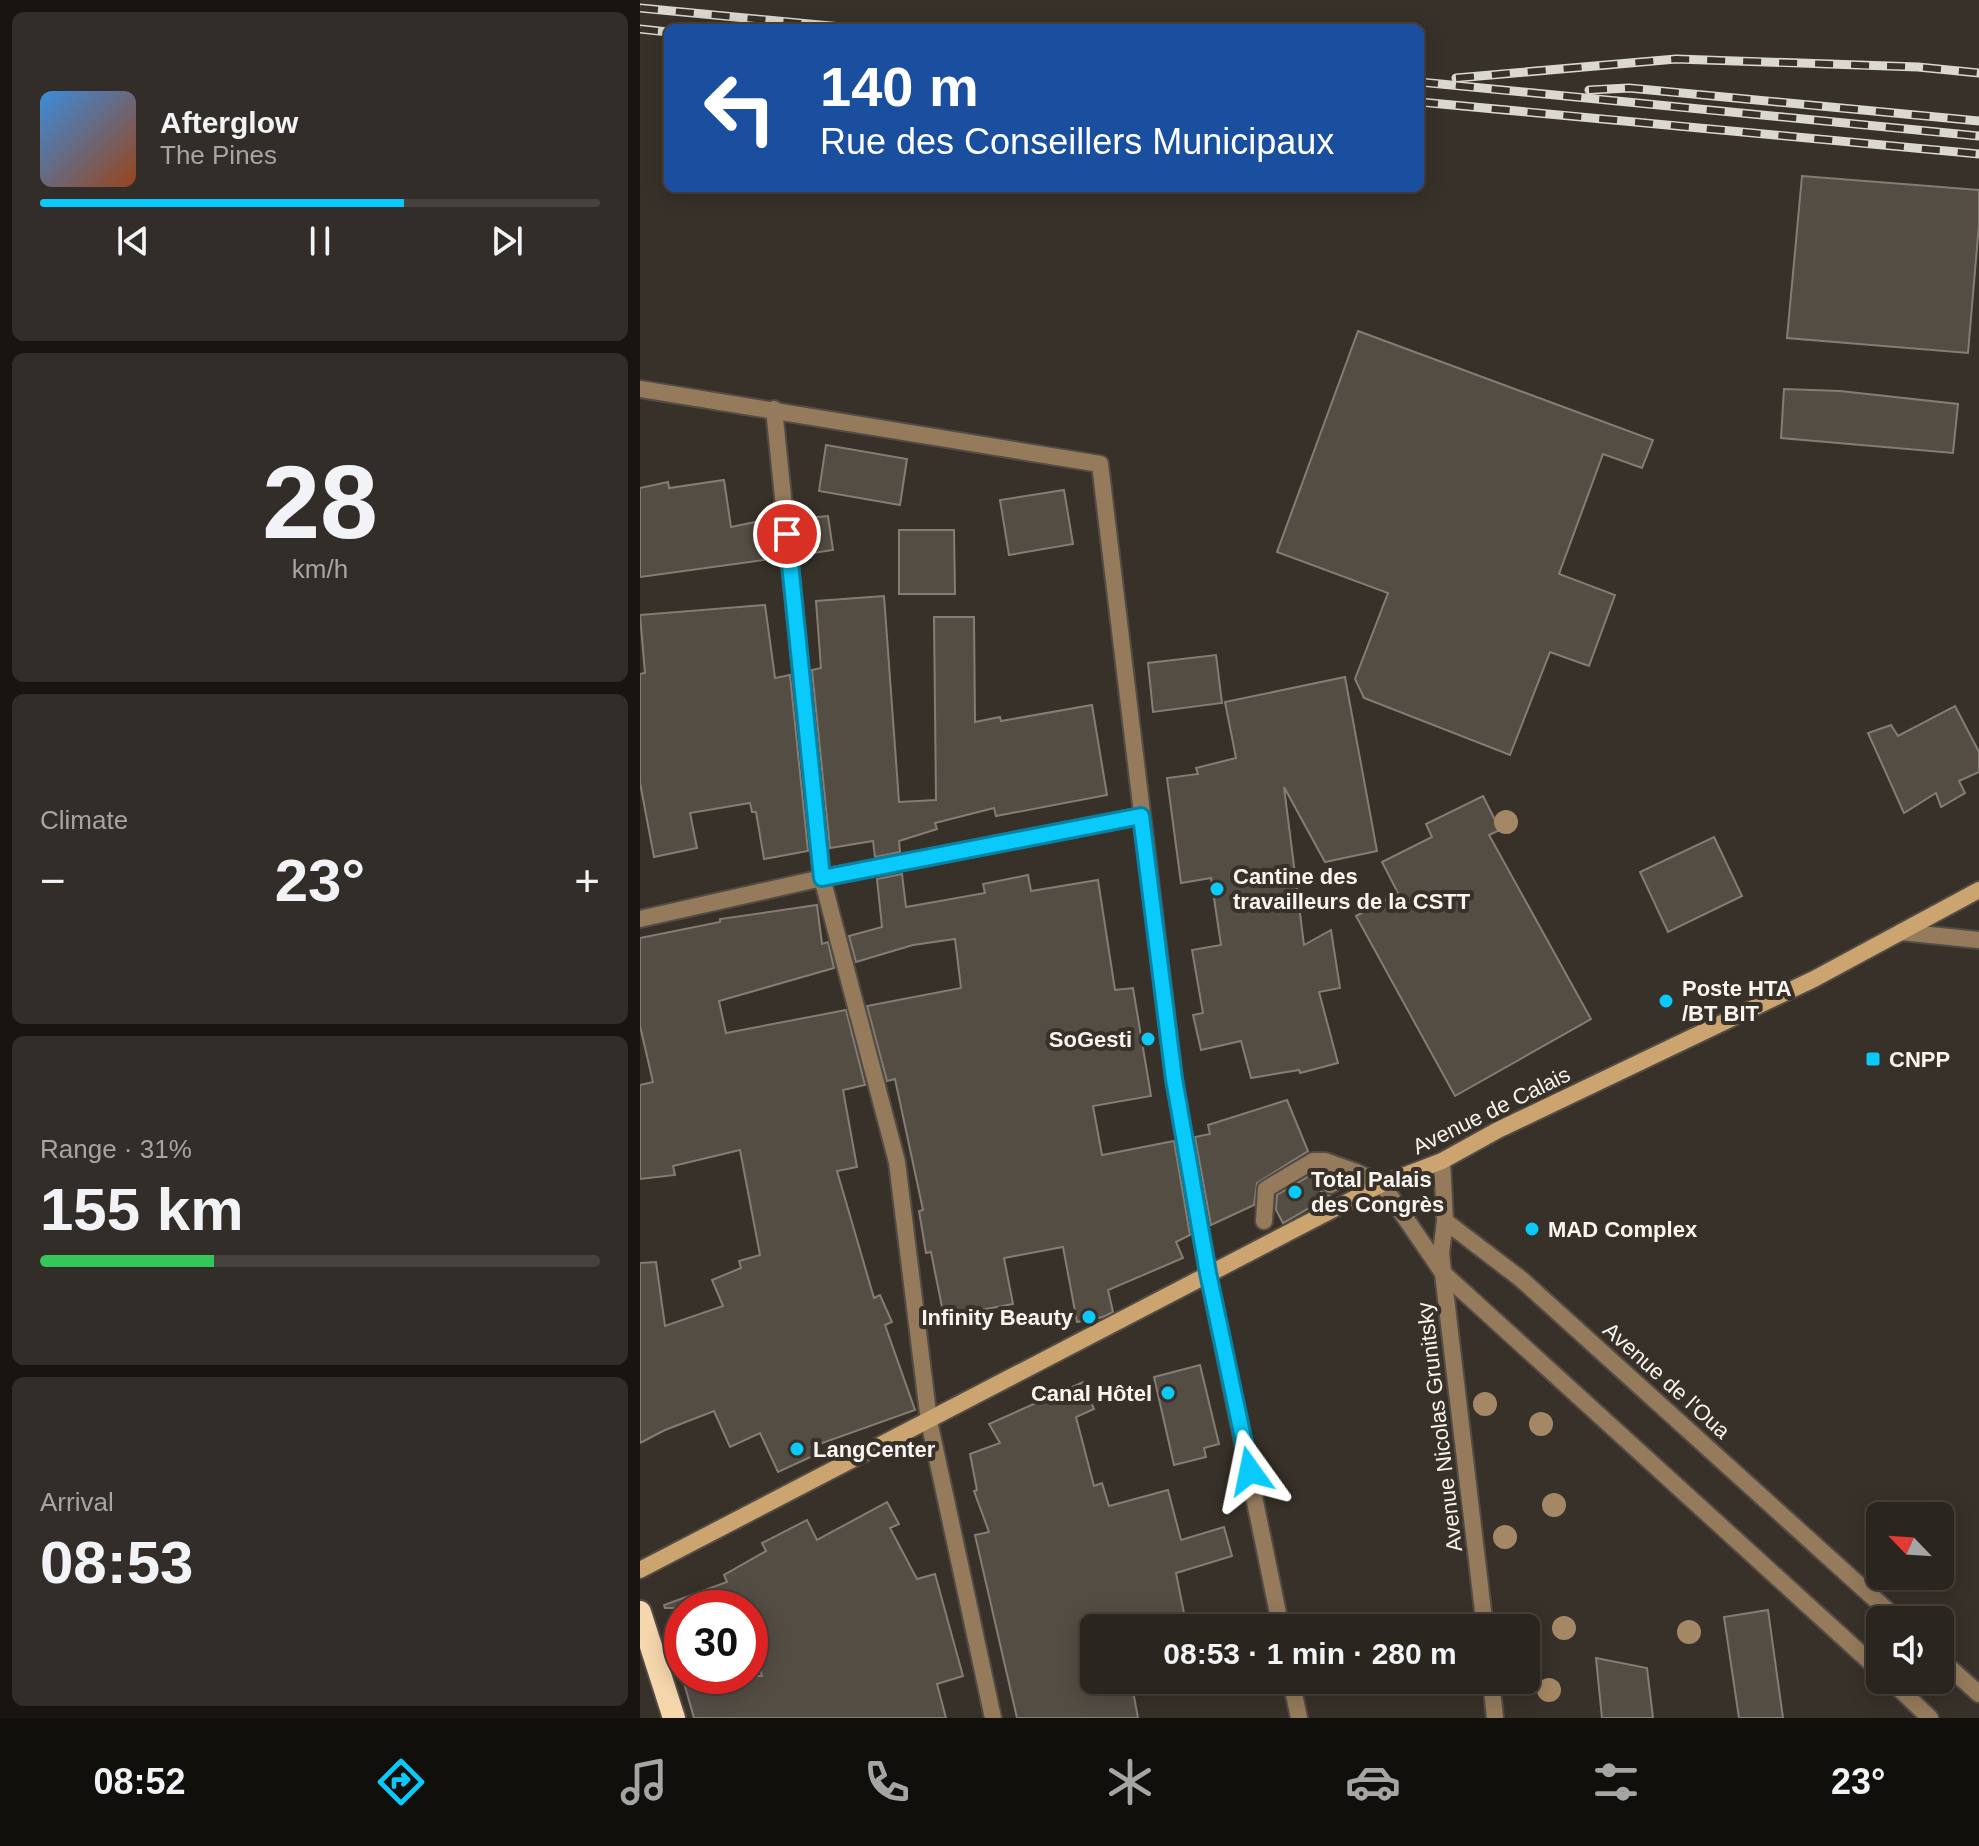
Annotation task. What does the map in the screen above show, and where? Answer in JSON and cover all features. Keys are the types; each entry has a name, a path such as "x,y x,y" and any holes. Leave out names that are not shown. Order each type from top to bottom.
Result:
{"highway":[{"path":"640,1612 674,1718"}],"main road":[{"name":"Avenue de Calais","path":"640,1570 1268,1243 1369,1177 1442,1161 1512,1123 1814,979 1979,890"}],"street":[{"path":"640,389 1100,464 1174,1079 1208,1273 1278,1614"},
{"path":"774,409 822,878 897,1162 929,1421 993,1718"},
{"path":"640,919 822,878 1141,816"},
{"path":"1901,932 1979,940"},
{"path":"1268,1243 1271,1218 1266,1189 1313,1161 1325,1161 1369,1177 1443,1273 1866,1658"},
{"path":"1442,1161 1445,1221"},
{"path":"1330,1185 1369,1177"},
{"name":"Avenue Nicolas Grunitsky","path":"1445,1221 1441,1253 1483,1614"},
{"name":"Avenue de l'Oua","path":"1445,1221 1521,1279 1883,1606"},
{"path":"1954,1672 1979,1694"},
{"path":"1294,1694 1299,1718"},
{"path":"1492,1694 1495,1718"},
{"path":"1905,1694 1930,1718"}],"building":[{"path":"1802,176 1979,190 1968,353 1787,338"},
{"path":"1358,331 1653,440 1642,468 1603,454 1559,574 1615,595 1589,666 1550,652 1510,755 1364,698 1355,679 1388,593 1277,552"},
{"path":"1784,389 1840,391 1958,404 1953,453 1781,438"},
{"path":"826,445 907,459 900,505 819,491"},
{"path":"724,480 731,527 774,522 778,558 640,577 640,488 668,482 669,488"},
{"path":"1064,490 1073,544 1009,555 1000,500"},
{"path":"828,516 833,550 800,555 796,519"},
{"path":"899,530 954,530 955,594 899,594"},
{"path":"884,596 899,802 936,800 934,617 974,617 975,722 1000,717 1001,721 1092,705 1107,795 996,816 994,808 935,823 937,829 899,841 900,852 875,857 873,841 830,848 812,670 821,668 816,601"},
{"path":"765,605 775,678 790,675 808,851 764,859 756,812 752,812 750,803 690,813 697,848 654,857 640,783 640,674 645,673 640,615"},
{"path":"1216,655 1222,703 1153,712 1148,663"},
{"path":"1345,677 1377,851 1325,862 1284,787 1304,945 1331,930 1340,988 1319,992 1338,1063 1300,1073 1299,1070 1251,1078 1241,1041 1201,1050 1193,1015 1203,1013 1192,950 1221,945 1211,878 1181,883 1167,778 1198,774 1196,768 1236,758 1225,702"},
{"path":"1955,706 1979,752 1979,772 1959,781 1965,793 1941,807 1936,793 1904,813 1868,733 1891,725 1898,736"},
{"path":"1483,796 1500,830 1489,835 1591,1019 1455,1096 1356,916 1398,893 1382,862 1432,837 1426,824"},
{"path":"1714,837 1742,896 1668,932 1640,872"},
{"path":"902,874 906,907 985,893 983,884 1028,875 1031,891 1098,880 1115,990 1133,988 1151,1096 1093,1106 1102,1155 1174,1141 1190,1235 1176,1242 1183,1258 1108,1290 1113,1312 1103,1317 1077,1322 1063,1247 1004,1258 1013,1304 944,1317 931,1252 926,1253 919,1211 923,1210 895,1079 887,1081 867,1006 961,988 955,939 913,945 856,962 849,936 882,927 877,879"},
{"path":"817,905 822,944 828,942 834,968 719,1001 726,1033 846,1010 865,1085 843,1090 857,1167 837,1171 874,1298 880,1295 892,1322 885,1325 915,1410 811,1447 815,1455 778,1472 760,1433 730,1447 714,1411 640,1443 640,1263 656,1262 665,1326 723,1306 712,1280 741,1268 739,1261 760,1255 740,1150 673,1166 675,1175 640,1179 640,1085 653,1082 640,1026 640,938 720,922 720,919"},
{"path":"1287,1100 1308,1151 1257,1183 1254,1205 1211,1225 1195,1137 1210,1134 1208,1125"},
{"path":"1316,1172 1324,1176 1319,1184 1321,1191 1330,1196 1283,1223 1276,1210 1277,1195"},
{"path":"1200,1365 1219,1444 1204,1448 1206,1457 1174,1465 1154,1377"},
{"path":"1083,1382 1094,1409 1076,1417 1094,1486 1102,1483 1109,1506 1168,1490 1181,1540 1224,1527 1232,1556 1176,1573 1184,1614 1080,1614 1080,1694 1134,1694 1138,1718 1017,1718 975,1535 989,1532 974,1491 977,1490 970,1454 1000,1443 989,1424"},
{"path":"887,1502 899,1524 890,1528 917,1579 935,1574 963,1676 937,1684 946,1718 694,1718 687,1694 768,1694 768,1590 705,1590 727,1582 724,1575 766,1551 762,1543 807,1520 817,1540"},
{"path":"1768,1610 1783,1718 1739,1718 1724,1617"},
{"path":"1596,1658 1647,1668 1653,1718 1602,1718"}],"railway":[{"path":"640,8 810,24"},
{"path":"640,29 664,32"},
{"path":"1456,78 1676,59 1918,67 1979,73"},
{"path":"1424,82 1979,136"},
{"path":"1589,90 1629,88 1979,121"},
{"path":"1424,102 1979,154"}],"place":[{"name":"Cantine des travailleurs de la CSTT","path":"1217,889"},
{"name":"Poste HTA /BT BIT","path":"1666,1001"},
{"name":"SoGesti","path":"1148,1039"},
{"name":"CNPP","path":"1873,1059"},
{"name":"Total Palais des Congrès","path":"1295,1192"},
{"name":"MAD Complex","path":"1532,1229"},
{"name":"Infinity Beauty","path":"1089,1317"},
{"name":"Canal Hôtel","path":"1168,1393"},
{"name":"LangCenter","path":"797,1449"}],"route":[{"path":"787,534 822,878 1141,816 1174,1079 1208,1273 1250,1471"}]}
